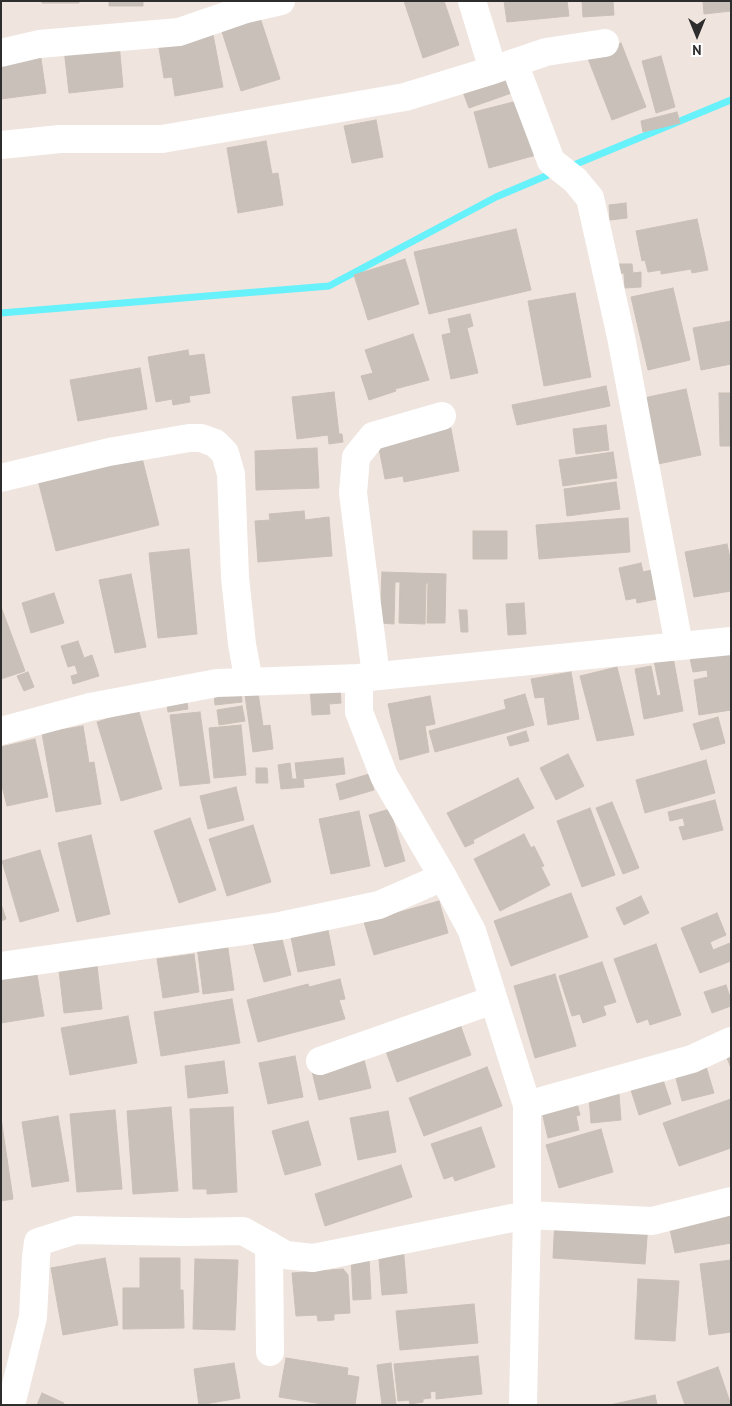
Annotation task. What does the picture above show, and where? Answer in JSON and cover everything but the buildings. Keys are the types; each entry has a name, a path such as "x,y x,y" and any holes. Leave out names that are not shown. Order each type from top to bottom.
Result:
{"street":[{"path":"1,53 39,44 179,32 246,9 281,1"},
{"path":"472,1 551,161 576,180 590,198 622,337 679,645"},
{"path":"1,145 60,139 162,140 405,97 504,67 546,52 605,43"},
{"path":"442,416 373,436 356,457 353,493 368,677 360,712 384,776 472,931 527,1105 523,1405"},
{"path":"1,478 109,452 189,438 201,438 215,444 225,453 231,474 236,577 242,644 249,682"},
{"path":"1,731 90,708 217,684 368,677 731,641"},
{"path":"1,966 280,926 379,905 443,877"},
{"path":"320,1061 493,1000"},
{"path":"527,1105 692,1059 731,1041"},
{"path":"11,1405 33,1317 38,1242 76,1230 243,1231 286,1254 313,1258 527,1214 652,1221 731,1201"},
{"path":"269,1245 270,1352"}],"waterway":[{"path":"569,167 731,100"},
{"path":"1,313 329,286 496,197 555,172"}]}
